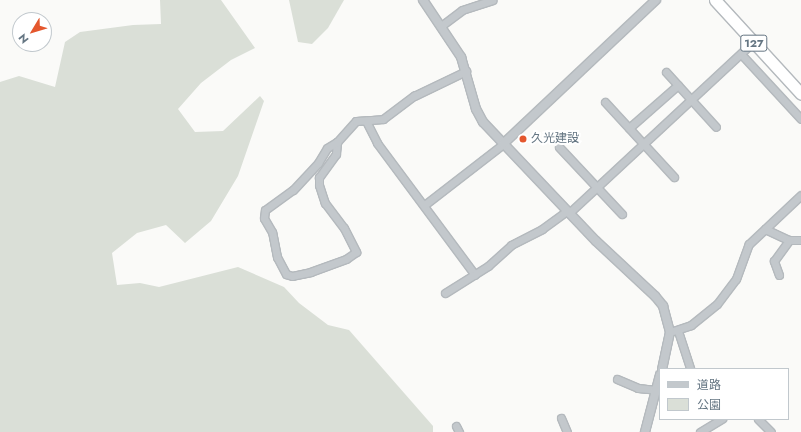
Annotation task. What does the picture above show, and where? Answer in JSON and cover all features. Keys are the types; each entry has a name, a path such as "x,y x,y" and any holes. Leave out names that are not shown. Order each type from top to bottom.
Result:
{"highway":[{"name":"127","path":"715,0 801,94"}],"street":[{"path":"423,0 461,57 476,109 483,122 568,212 655,296 663,306 690,368"},
{"path":"441,26 462,10 492,0"},
{"path":"427,203 503,144 656,0"},
{"path":"445,293 475,275 511,245 542,229 568,212 644,144 753,42"},
{"path":"741,54 801,120"},
{"path":"337,142 336,154 319,177 319,185 325,203 344,228 356,252 318,270 292,276 286,274 277,257 272,232 264,214 270,205 293,190 318,163 327,148 337,142 356,121 383,119 414,96 466,71"},
{"path":"666,72 716,127"},
{"path":"629,128 678,85"},
{"path":"605,102 674,177"},
{"path":"366,121 377,143 475,275"},
{"path":"559,147 622,214"},
{"path":"662,368 674,331 710,311 724,297 736,279 749,244 801,196"},
{"path":"765,229 789,240 801,240"},
{"path":"779,275 774,261 789,240"},
{"path":"617,379 638,388 656,390"},
{"path":"645,432 659,379"},
{"path":"561,418 568,432"},
{"path":"700,432 707,423 718,420"},
{"path":"759,420 771,432"}],"green space":[{"path":"160,0 221,0 255,48 231,60 201,83 178,109 195,132 223,131 260,96 264,101 238,176 211,221 185,243 166,225 137,233 112,253 117,285 140,283 159,287 238,267 284,287 299,303 328,325 349,330 433,426 433,432 0,432 0,82 19,76 55,87 65,42 80,32 133,25 161,24"},
{"path":"289,0 344,0 328,28 312,44 298,42"}],"place":[{"name":"久光建設","path":"523,139"}]}
